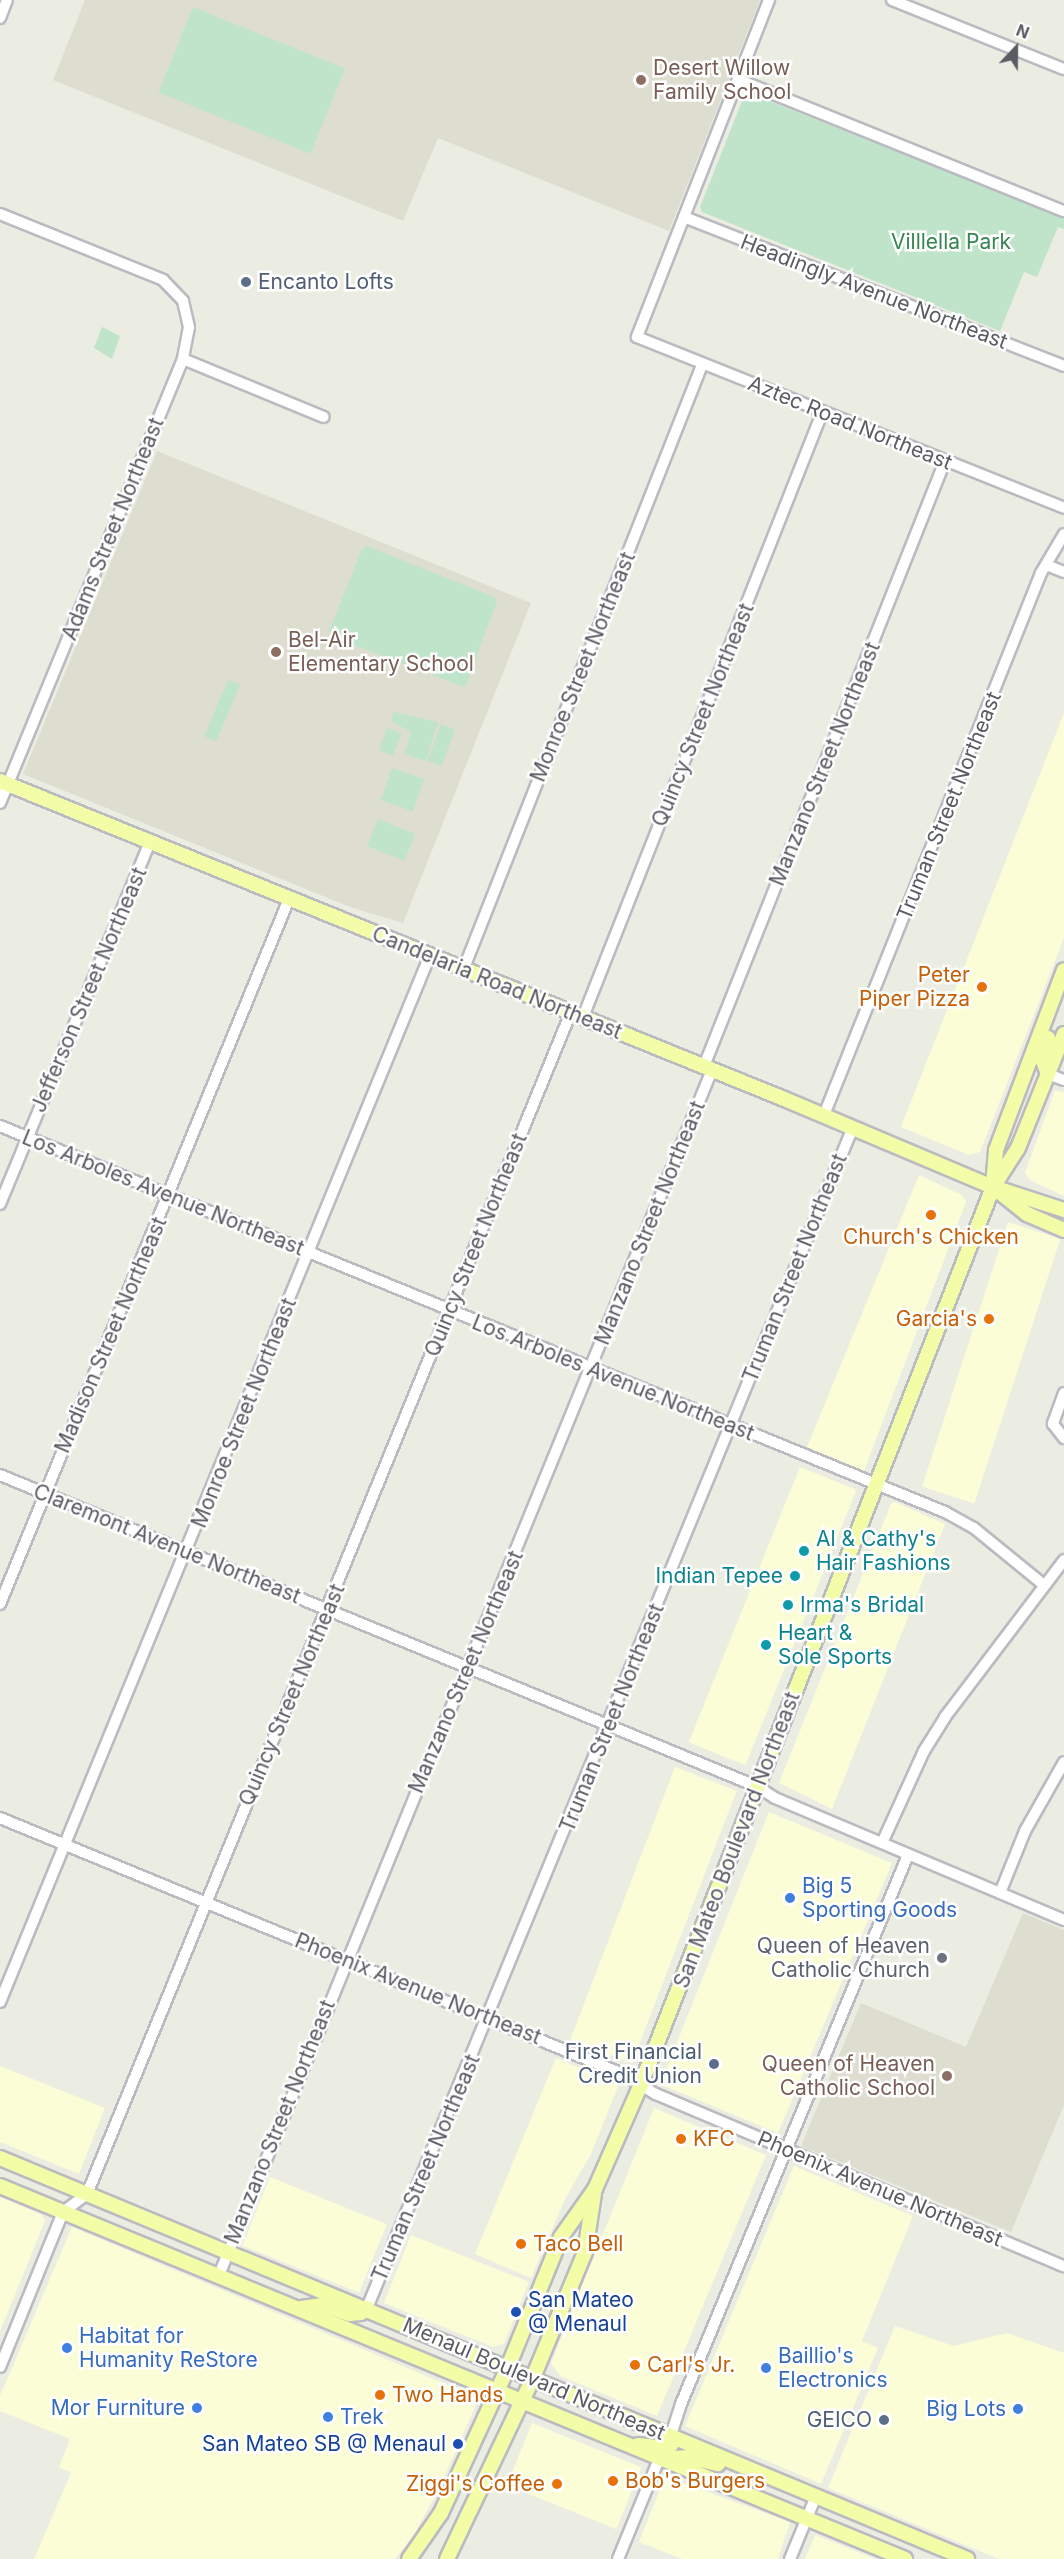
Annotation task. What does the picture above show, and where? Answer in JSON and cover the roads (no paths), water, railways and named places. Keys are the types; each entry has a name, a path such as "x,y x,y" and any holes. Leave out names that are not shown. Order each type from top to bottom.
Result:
{"main road":[{"name":"Candelaria Road Northeast","path":"4,782 824,1115 993,1187 1064,1210"},
{"name":"San Mateo Boulevard Northeast","path":"993,1187 996,1150 1064,970"},
{"path":"1048,1074 1043,1067 1042,1054 1064,997"},
{"name":"San Mateo Boulevard Northeast","path":"409,2559 441,2513 508,2367 561,2237 595,2189 641,2084 993,1187 1018,1148 1064,1034"},
{"name":"Candelaria Road Northeast","path":"993,1187 1027,1214 1064,1230"},
{"name":"Menaul Boulevard Northeast","path":"0,2158 367,2308 670,2438 964,2558"},
{"name":"Menaul Boulevard Northeast","path":"0,2186 905,2559"},
{"name":"San Mateo Boulevard Northeast","path":"447,2559 532,2380 585,2252 595,2189"},
{"path":"299,2308 323,2305 349,2314 361,2313 367,2308"},
{"path":"618,2442 660,2448 669,2447 670,2438"},
{"path":"659,2459 689,2457 744,2467"}],"street":[{"path":"0,18 7,0"},
{"path":"684,217 769,0"},
{"path":"892,0 1064,69"},
{"path":"739,80 1064,211"},
{"name":"Adams Street Northeast","path":"0,213 163,280 183,301 189,327 183,359 4,782 0,803"},
{"name":"Aztec Road Northeast","path":"684,217 637,337 702,365 1064,508"},
{"name":"Headingly Avenue Northeast","path":"684,217 1064,366"},
{"path":"183,359 324,417"},
{"name":"Monroe Street Northeast","path":"464,968 702,365"},
{"name":"Quincy Street Northeast","path":"87,2194 205,1902 450,1311 577,1014 822,413"},
{"name":"Manzano Street Northeast","path":"219,2275 345,1959 469,1666 591,1368 945,461"},
{"name":"Truman Street Northeast","path":"824,1115 1041,573 1048,566 1064,534"},
{"path":"1048,566 1064,572"},
{"name":"Jefferson Street Northeast","path":"0,1204 150,842"},
{"name":"Madison Street Northeast","path":"0,1604 289,899"},
{"name":"Monroe Street Northeast","path":"0,2002 188,1552 430,955"},
{"path":"1048,1074 1064,1080"},
{"name":"Los Arboles Avenue Northeast","path":"0,1126 960,1519 1044,1585"},
{"name":"Truman Street Northeast","path":"367,2308 489,2018 853,1127"},
{"path":"1064,1393 1053,1424 1064,1438"},
{"name":"Claremont Avenue Northeast","path":"0,1475 469,1666 758,1787 775,1798 1064,1920"},
{"path":"882,1843 924,1751 945,1717 1064,1560"},
{"path":"1000,1893 1025,1831 1064,1762"},
{"name":"Phoenix Avenue Northeast","path":"0,1818 489,2018 786,2149 1064,2266"},
{"path":"670,2438 677,2414 908,1855"},
{"path":"0,2367 63,2212 87,2194"},
{"path":"618,2559 659,2459"},
{"path":"790,2559 816,2496"}],"place":[{"name":"Desert Willow Family School","path":"641,80"},
{"name":"Encanto Lofts","path":"246,282"},
{"name":"Bel-Air Elementary School","path":"276,652"},
{"name":"Peter Piper Pizza","path":"982,987"},
{"name":"Church's Chicken","path":"931,1215"},
{"name":"Garcia's","path":"989,1319"},
{"name":"Al & Cathy's Hair Fashions","path":"804,1551"},
{"name":"Indian Tepee","path":"795,1576"},
{"name":"Irma's Bridal","path":"788,1605"},
{"name":"Heart & Sole Sports","path":"766,1645"},
{"name":"Big 5 Sporting Goods","path":"790,1898"},
{"name":"Queen of Heaven Catholic Church","path":"942,1958"},
{"name":"First Financial Credit Union","path":"714,2064"},
{"name":"Queen of Heaven Catholic School","path":"947,2076"},
{"name":"KFC","path":"681,2139"},
{"name":"Taco Bell","path":"521,2244"},
{"name":"San Mateo @ Menaul","path":"516,2312"},
{"name":"Habitat for Humanity ReStore","path":"67,2348"},
{"name":"Carl's Jr.","path":"635,2365"},
{"name":"Baillio's Electronics","path":"766,2368"},
{"name":"Two Hands","path":"380,2395"},
{"name":"Mor Furniture","path":"197,2408"},
{"name":"Big Lots","path":"1018,2409"},
{"name":"Trek","path":"328,2417"},
{"name":"GEICO","path":"884,2420"},
{"name":"San Mateo SB @ Menaul","path":"458,2444"},
{"name":"Bob's Burgers","path":"613,2481"},
{"name":"Ziggi's Coffee","path":"557,2484"}],"park label":[{"name":"Villlella Park","path":"951,242"}]}
